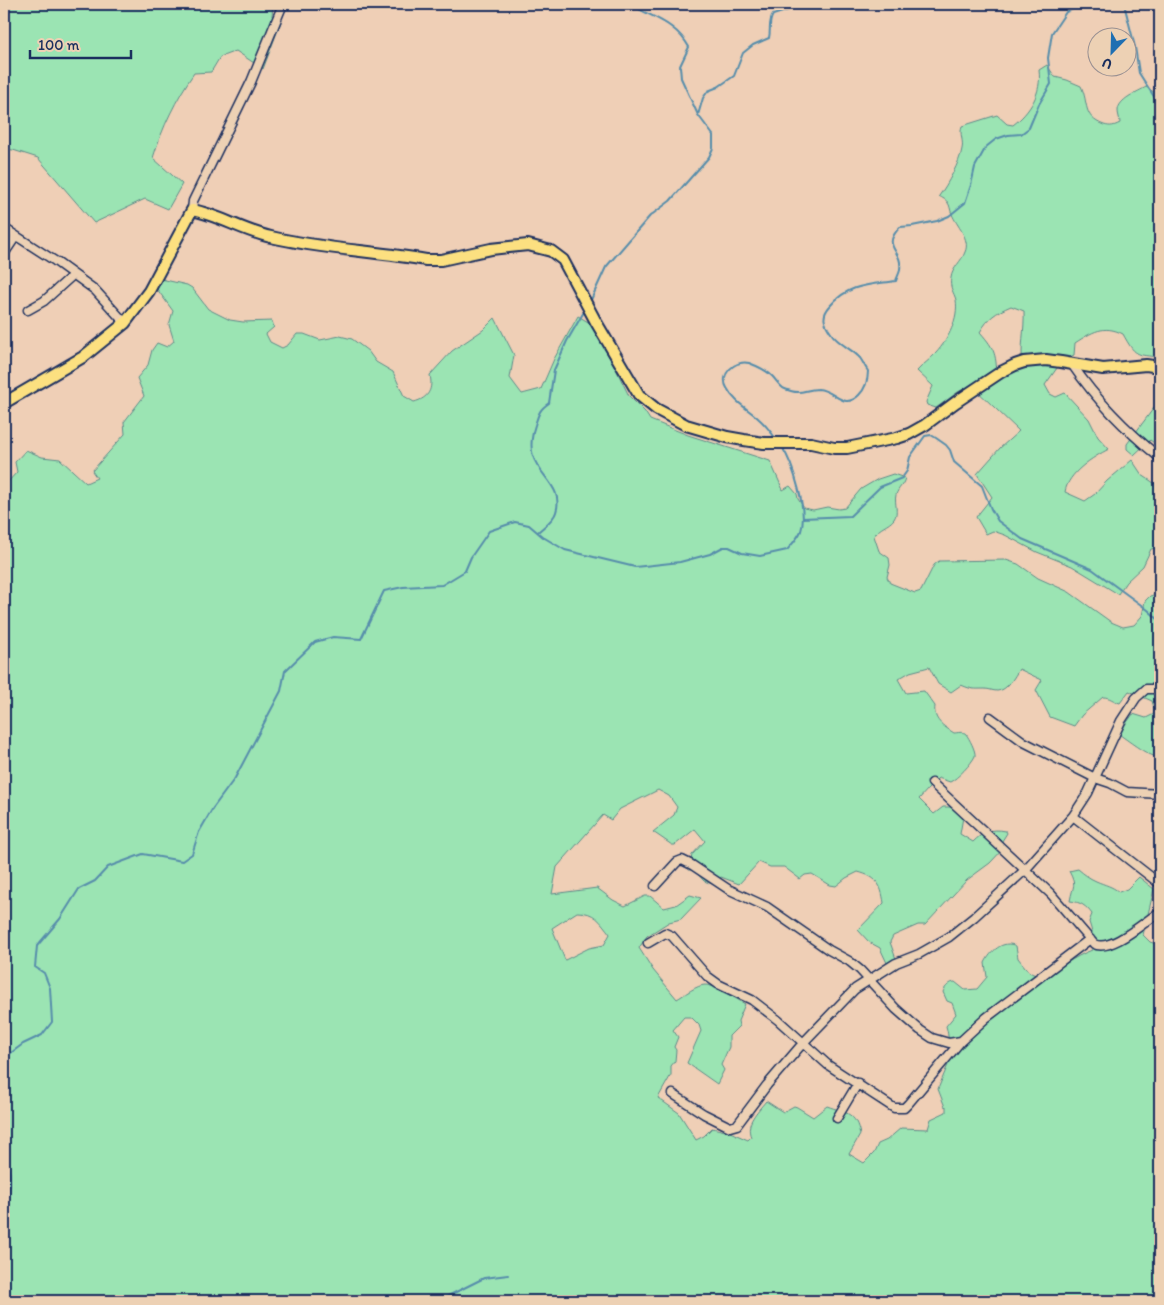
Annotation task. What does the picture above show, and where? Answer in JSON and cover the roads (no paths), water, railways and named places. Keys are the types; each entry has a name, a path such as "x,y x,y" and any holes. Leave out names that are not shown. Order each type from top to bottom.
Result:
{"main road":[{"path":"4,403 83,357 125,323 149,291 192,210 203,212 254,233 280,239 426,260 441,260 491,249 528,245 551,250 563,260 596,322 639,395 656,409 686,425 727,437 764,443 812,443 834,448 847,448 909,434 1015,364 1033,361 1071,363 1103,369 1146,365 1160,367"}],"street":[{"path":"192,210 193,202 251,82 283,4"},
{"path":"4,228 95,290 125,323"},
{"path":"4,254 16,236"},
{"path":"28,310 44,301 73,275"},
{"path":"1071,363 1087,386 1114,417 1160,458"},
{"path":"673,1094 704,1114 730,1127 737,1125 802,1043 855,990 896,963 919,954 949,937 974,917 1025,870 1073,816 1088,793 1121,721 1136,698 1146,689 1160,690"},
{"path":"990,717 1024,742 1094,778 1110,783 1127,792 1160,794"},
{"path":"932,783 1066,909 1090,940 1098,946 1104,947 1110,944 1138,928 1160,912"},
{"path":"1073,816 1160,884"},
{"path":"655,886 677,862 686,862 728,889 767,907 829,950 849,961 869,979 896,1009 932,1038 949,1043 961,1041"},
{"path":"648,943 662,934 669,934 707,976 718,984 752,1000 778,1020 828,1065 894,1108 904,1108 961,1041 986,1018 1090,940"},
{"path":"838,1118 858,1083"}],"waterway":[{"path":"590,302 606,267 650,216 670,201 709,157 713,148 713,135 698,115 681,78 680,66 689,47 670,26 630,4"},
{"path":"698,115 703,98 708,91 718,87 734,76 743,53 753,45 769,38 773,15 808,4"},
{"path":"776,439 762,421 730,393 725,383 727,373 734,366 749,363 767,372 781,387 791,391 824,390 848,401 859,395 866,384 868,371 860,358 834,337 825,323 825,313 837,299 852,289 896,281 900,270 900,262 892,240 900,227 937,221 949,216 965,203 975,167 986,147 996,139 1008,135 1021,134 1029,128 1039,104 1051,84 1048,58 1052,33 1066,12 1084,4"},
{"path":"1124,4 1135,47 1139,73 1160,106"},
{"path":"538,532 553,518 558,504 554,489 533,456 533,432 537,417 549,403 554,370 567,341 585,310"},
{"path":"803,518 850,516 880,487 902,478 907,471 910,457 925,436 931,435 946,445 954,462 982,486 998,521 1022,539 1092,569 1160,621"},
{"path":"4,1058 23,1044 42,1035 52,1022 50,988 44,973 35,967 37,946 60,919 79,889 95,881 108,867 143,854 182,861 192,854 199,832 213,808 235,778 281,691 285,671 315,642 333,637 361,639 384,591 403,587 442,585 465,571 471,557 489,531 515,522 529,525 543,537 565,550 635,567 680,562 710,554 723,547 760,556 787,550 797,539 801,531 803,512 795,476 782,447"},
{"path":"4,1155 10,1179 4,1221"},
{"path":"442,1301 448,1296 484,1278 508,1275"}]}
